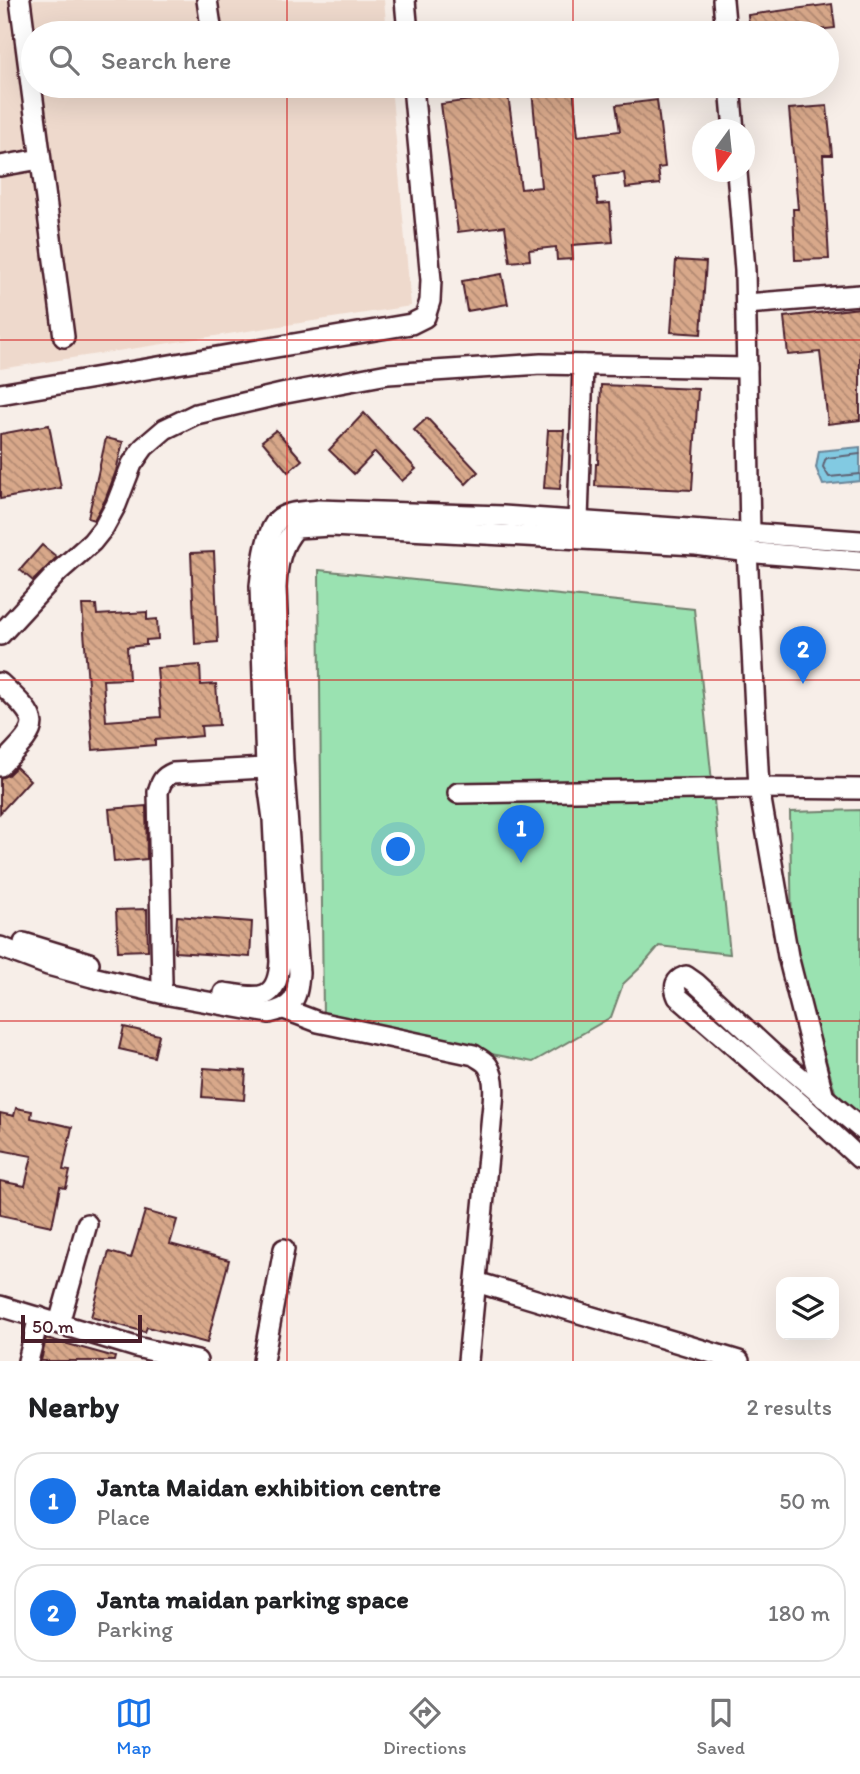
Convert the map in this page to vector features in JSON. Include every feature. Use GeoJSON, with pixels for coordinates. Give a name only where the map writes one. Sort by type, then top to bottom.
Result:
{"type":"FeatureCollection","features":[{"type":"Feature","properties":{"kind":"street"},"geometry":{"type":"LineString","coordinates":[[20,0],[23,21]]}},
{"type":"Feature","properties":{"kind":"street"},"geometry":{"type":"LineString","coordinates":[[208,0],[211,21]]}},
{"type":"Feature","properties":{"kind":"street"},"geometry":{"type":"LineString","coordinates":[[405,0],[407,21]]}},
{"type":"Feature","properties":{"kind":"street"},"geometry":{"type":"LineString","coordinates":[[723,0],[725,21]]}},
{"type":"Feature","properties":{"kind":"street"},"geometry":{"type":"LineString","coordinates":[[32,98],[64,337]]}},
{"type":"Feature","properties":{"kind":"street"},"geometry":{"type":"LineString","coordinates":[[0,394],[411,324],[425,317],[430,302],[430,280],[414,98]]}},
{"type":"Feature","properties":{"kind":"street"},"geometry":{"type":"LineString","coordinates":[[731,98],[733,119]]}},
{"type":"Feature","properties":{"kind":"street"},"geometry":{"type":"LineString","coordinates":[[0,166],[40,159]]}},
{"type":"Feature","properties":{"kind":"street"},"geometry":{"type":"LineString","coordinates":[[738,182],[746,270],[748,542],[759,788],[788,956],[824,1098]]}},
{"type":"Feature","properties":{"kind":"street"},"geometry":{"type":"LineString","coordinates":[[746,304],[860,295]]}},
{"type":"Feature","properties":{"kind":"street"},"geometry":{"type":"LineString","coordinates":[[0,635],[104,527],[132,464],[144,447],[165,429],[196,414],[286,393],[388,374],[541,363],[747,368]]}},
{"type":"Feature","properties":{"kind":"street"},"geometry":{"type":"LineString","coordinates":[[578,521],[583,365]]}},
{"type":"Feature","properties":{"kind":"street"},"geometry":{"type":"LineString","coordinates":[[0,934],[162,983],[246,996],[263,996],[272,990],[279,978],[281,962],[273,819],[265,768],[260,586],[262,557],[271,531],[279,518],[318,510],[578,521],[748,542],[860,561]]}},
{"type":"Feature","properties":{"kind":"street"},"geometry":{"type":"LineString","coordinates":[[0,947],[48,965],[169,995],[269,1013],[284,1009],[293,1002],[298,989],[299,973],[282,760],[276,573],[280,556],[289,536],[296,528],[331,526],[696,545],[860,541]]}},
{"type":"Feature","properties":{"kind":"street"},"geometry":{"type":"LineString","coordinates":[[0,683],[27,708],[33,725],[24,741],[0,766]]}},
{"type":"Feature","properties":{"kind":"street"},"geometry":{"type":"LineString","coordinates":[[162,983],[158,792],[161,782],[165,776],[173,773],[265,768]]}},
{"type":"Feature","properties":{"kind":"street"},"geometry":{"type":"LineString","coordinates":[[458,793],[860,789]]}},
{"type":"Feature","properties":{"kind":"street"},"geometry":{"type":"LineString","coordinates":[[860,1128],[774,1055],[696,983],[686,976],[676,982],[678,997],[860,1158]]}},
{"type":"Feature","properties":{"kind":"street"},"geometry":{"type":"LineString","coordinates":[[284,1009],[318,1022],[474,1055],[487,1064],[494,1087],[468,1361]]}},
{"type":"Feature","properties":{"kind":"street"},"geometry":{"type":"LineString","coordinates":[[60,1323],[86,1224]]}},
{"type":"Feature","properties":{"kind":"street"},"geometry":{"type":"LineString","coordinates":[[263,1361],[284,1249]]}},
{"type":"Feature","properties":{"kind":"street"},"geometry":{"type":"LineString","coordinates":[[476,1282],[739,1361]]}},
{"type":"Feature","properties":{"kind":"street"},"geometry":{"type":"LineString","coordinates":[[0,1306],[60,1323],[135,1354],[197,1361]]}},
{"type":"Feature","properties":{"kind":"street"},"geometry":{"type":"LineString","coordinates":[[28,1361],[39,1317]]}},
{"type":"Feature","properties":{"kind":"shaded area"},"geometry":{"type":"Polygon","coordinates":[[[0,0],[384,0],[386,21],[21,21],[21,98],[392,98],[411,306],[0,369],[0,0]]]}},
{"type":"Feature","properties":{"kind":"green space"},"geometry":{"type":"Polygon","coordinates":[[[319,570],[694,609],[730,954],[659,946],[623,984],[611,1017],[533,1062],[323,1022],[319,570]]]}},
{"type":"Feature","properties":{"kind":"green space"},"geometry":{"type":"Polygon","coordinates":[[[860,810],[860,1115],[836,1095],[792,941],[790,812],[860,810]]]}},
{"type":"Feature","properties":{"kind":"water"},"geometry":{"type":"Polygon","coordinates":[[[860,447],[860,481],[823,485],[816,468],[819,451],[860,447]]]}},
{"type":"Feature","properties":{"kind":"building"},"geometry":{"type":"Polygon","coordinates":[[[832,4],[834,21],[749,21],[748,15],[832,4]]]}},
{"type":"Feature","properties":{"kind":"building"},"geometry":{"type":"Polygon","coordinates":[[[508,98],[521,189],[541,187],[533,98],[574,98],[578,136],[620,131],[616,105],[657,100],[665,167],[658,168],[660,184],[626,188],[624,173],[595,176],[598,204],[610,203],[613,242],[572,245],[573,259],[557,260],[556,247],[529,250],[530,260],[510,262],[505,226],[458,232],[441,104],[508,98]]]}},
{"type":"Feature","properties":{"kind":"building"},"geometry":{"type":"Polygon","coordinates":[[[827,106],[832,155],[823,155],[829,259],[795,260],[793,209],[798,209],[789,109],[827,106]]]}},
{"type":"Feature","properties":{"kind":"building"},"geometry":{"type":"Polygon","coordinates":[[[676,260],[706,262],[701,334],[671,332],[676,260]]]}},
{"type":"Feature","properties":{"kind":"building"},"geometry":{"type":"Polygon","coordinates":[[[502,274],[508,304],[467,311],[462,281],[502,274]]]}},
{"type":"Feature","properties":{"kind":"building"},"geometry":{"type":"Polygon","coordinates":[[[860,308],[860,420],[828,424],[820,352],[788,355],[784,317],[860,308]]]}},
{"type":"Feature","properties":{"kind":"building"},"geometry":{"type":"Polygon","coordinates":[[[601,385],[698,389],[692,490],[595,486],[601,385]]]}},
{"type":"Feature","properties":{"kind":"building"},"geometry":{"type":"Polygon","coordinates":[[[364,413],[416,469],[402,481],[375,452],[354,474],[329,450],[364,413]]]}},
{"type":"Feature","properties":{"kind":"building"},"geometry":{"type":"Polygon","coordinates":[[[427,418],[478,472],[466,484],[414,430],[427,418]]]}},
{"type":"Feature","properties":{"kind":"building"},"geometry":{"type":"Polygon","coordinates":[[[49,425],[61,488],[0,499],[0,434],[49,425]]]}},
{"type":"Feature","properties":{"kind":"building"},"geometry":{"type":"Polygon","coordinates":[[[276,430],[302,460],[288,472],[262,441],[276,430]]]}},
{"type":"Feature","properties":{"kind":"building"},"geometry":{"type":"Polygon","coordinates":[[[548,430],[564,430],[560,489],[544,488],[548,430]]]}},
{"type":"Feature","properties":{"kind":"building"},"geometry":{"type":"Polygon","coordinates":[[[106,438],[123,442],[116,471],[94,520],[88,518],[106,438]]]}},
{"type":"Feature","properties":{"kind":"building"},"geometry":{"type":"Polygon","coordinates":[[[42,545],[57,557],[33,581],[20,570],[42,545]]]}},
{"type":"Feature","properties":{"kind":"building"},"geometry":{"type":"Polygon","coordinates":[[[214,552],[218,642],[195,644],[191,553],[214,552]]]}},
{"type":"Feature","properties":{"kind":"building"},"geometry":{"type":"Polygon","coordinates":[[[82,605],[96,605],[97,615],[147,612],[147,620],[157,619],[158,639],[146,640],[146,645],[127,647],[129,679],[103,680],[106,721],[161,717],[157,668],[200,665],[201,685],[216,684],[219,725],[201,726],[202,736],[155,740],[155,745],[93,750],[82,605]]]}},
{"type":"Feature","properties":{"kind":"building"},"geometry":{"type":"Polygon","coordinates":[[[16,767],[30,780],[0,813],[0,778],[16,767]]]}},
{"type":"Feature","properties":{"kind":"building"},"geometry":{"type":"Polygon","coordinates":[[[146,806],[147,859],[114,862],[109,809],[146,806]]]}},
{"type":"Feature","properties":{"kind":"building"},"geometry":{"type":"Polygon","coordinates":[[[147,909],[148,950],[118,951],[116,910],[147,909]]]}},
{"type":"Feature","properties":{"kind":"building"},"geometry":{"type":"Polygon","coordinates":[[[177,916],[252,922],[250,957],[175,952],[177,916]]]}},
{"type":"Feature","properties":{"kind":"building"},"geometry":{"type":"Polygon","coordinates":[[[124,1027],[159,1035],[154,1057],[119,1049],[124,1027]]]}},
{"type":"Feature","properties":{"kind":"building"},"geometry":{"type":"Polygon","coordinates":[[[204,1068],[246,1071],[244,1100],[202,1097],[204,1068]]]}},
{"type":"Feature","properties":{"kind":"building"},"geometry":{"type":"Polygon","coordinates":[[[16,1108],[32,1111],[31,1118],[72,1127],[63,1170],[70,1171],[66,1188],[60,1187],[52,1226],[0,1215],[0,1181],[25,1186],[32,1156],[0,1150],[0,1113],[14,1116],[16,1108]]]}},
{"type":"Feature","properties":{"kind":"building"},"geometry":{"type":"Polygon","coordinates":[[[145,1211],[177,1220],[170,1244],[229,1260],[207,1343],[147,1327],[145,1332],[91,1317],[109,1252],[131,1258],[145,1211]]]}},
{"type":"Feature","properties":{"kind":"building"},"geometry":{"type":"Polygon","coordinates":[[[46,1338],[115,1357],[114,1361],[41,1361],[46,1338]]]}},
{"type":"Feature","properties":{"kind":"place","name":"Janta maidan parking space"},"geometry":{"type":"Point","coordinates":[803,684]}},
{"type":"Feature","properties":{"kind":"place","name":"Janta Maidan exhibition centre"},"geometry":{"type":"Point","coordinates":[521,863]}}]}
